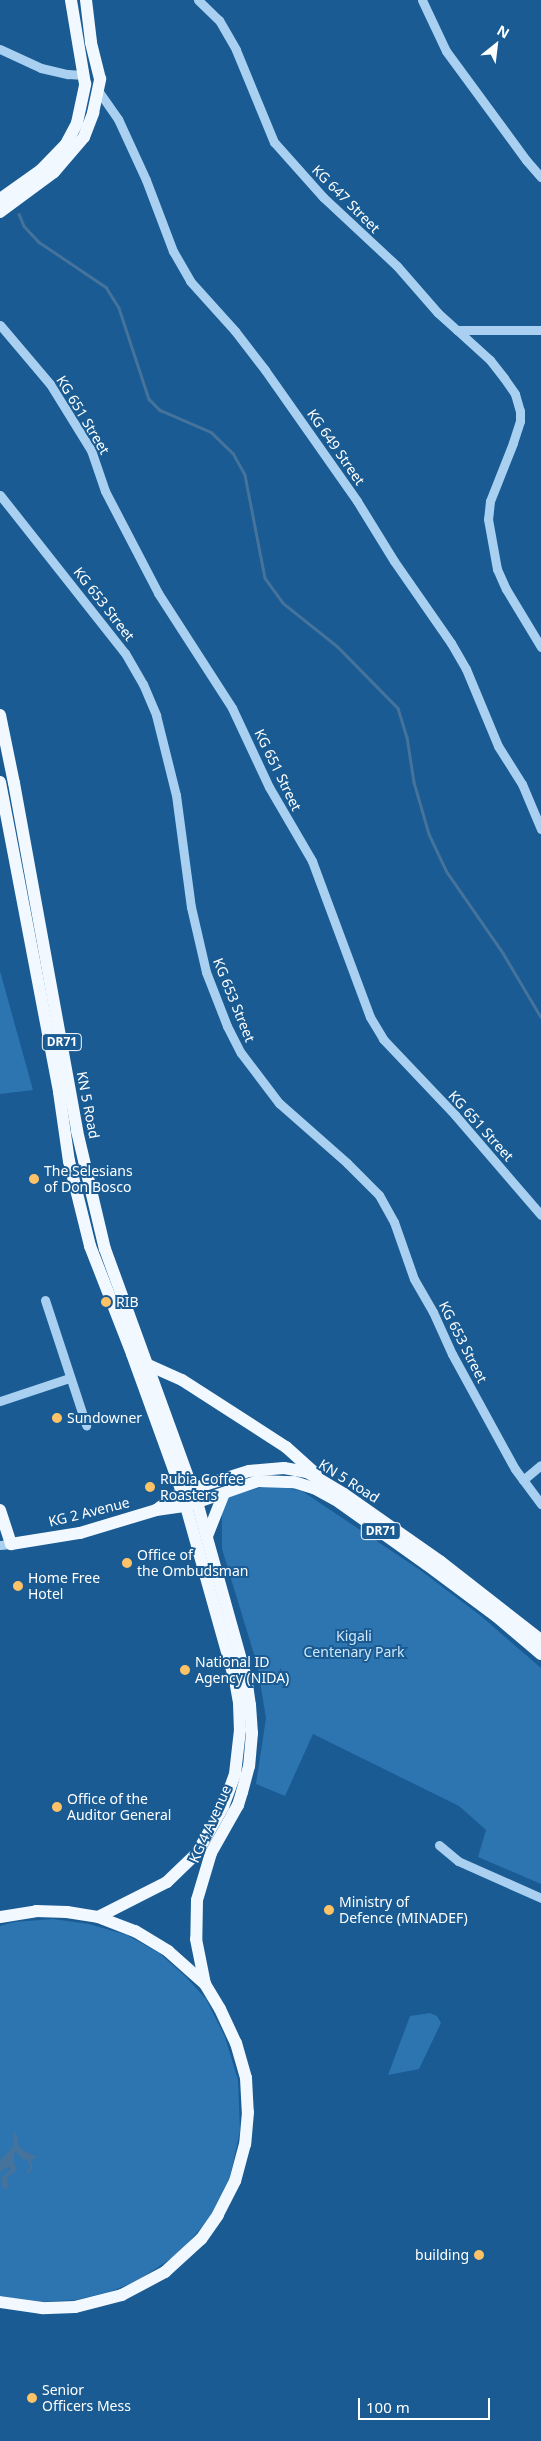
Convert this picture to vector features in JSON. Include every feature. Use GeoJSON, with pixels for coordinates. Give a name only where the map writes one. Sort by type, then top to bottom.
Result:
{"type":"FeatureCollection","features":[{"type":"Feature","properties":{"kind":"main road"},"geometry":{"type":"LineString","coordinates":[[0,200],[41,170],[66,144],[77,123],[82,103],[84,75],[71,0]]}},
{"type":"Feature","properties":{"kind":"main road"},"geometry":{"type":"LineString","coordinates":[[0,212],[54,172],[84,138],[93,113],[100,79],[91,42],[86,0]]}},
{"type":"Feature","properties":{"kind":"main road","name":"KN 5 Road"},"geometry":{"type":"LineString","coordinates":[[0,715],[77,1130],[105,1249],[146,1364],[191,1504],[258,1481],[273,1480],[314,1488],[339,1502],[426,1564],[496,1616],[541,1654]]}},
{"type":"Feature","properties":{"kind":"main road","name":"KN 5 Road"},"geometry":{"type":"LineString","coordinates":[[0,782],[59,1092],[70,1162],[90,1246],[187,1491]]}},
{"type":"Feature","properties":{"kind":"main road"},"geometry":{"type":"LineString","coordinates":[[146,1364],[182,1380],[286,1447],[324,1481]]}},
{"type":"Feature","properties":{"kind":"main road","name":"KN 5 Road"},"geometry":{"type":"LineString","coordinates":[[156,1510],[187,1491],[249,1471],[296,1469],[324,1481],[441,1562],[541,1640]]}},
{"type":"Feature","properties":{"kind":"main road"},"geometry":{"type":"LineString","coordinates":[[207,1536],[224,1493]]}},
{"type":"Feature","properties":{"kind":"main road","name":"KG 2 Avenue"},"geometry":{"type":"LineString","coordinates":[[5,1544],[80,1533],[156,1510],[191,1504]]}},
{"type":"Feature","properties":{"kind":"main road","name":"KG 4 Avenue"},"geometry":{"type":"LineString","coordinates":[[98,1917],[167,1882],[185,1868],[211,1830],[233,1781],[240,1730],[239,1703],[207,1536],[191,1504]]}},
{"type":"Feature","properties":{"kind":"main road","name":"KG 4 Avenue"},"geometry":{"type":"LineString","coordinates":[[191,1504],[221,1613],[246,1677],[252,1733],[249,1766],[238,1805],[211,1853],[197,1900],[196,1939],[204,1984]]}},
{"type":"Feature","properties":{"kind":"main road"},"geometry":{"type":"LineString","coordinates":[[0,1510],[5,1544]]}},
{"type":"Feature","properties":{"kind":"main road"},"geometry":{"type":"LineString","coordinates":[[0,1918],[36,1911],[68,1912],[98,1917],[135,1931],[168,1951],[204,1984],[220,2008],[236,2043],[246,2078],[248,2104],[245,2144],[235,2181],[218,2215],[201,2239],[165,2272],[122,2295],[76,2307],[42,2308],[0,2302]]}},
{"type":"Feature","properties":{"kind":"street","name":"KG 647 Street"},"geometry":{"type":"LineString","coordinates":[[198,0],[219,20],[236,50],[274,142],[323,197],[397,266],[438,313],[490,360],[515,394],[520,411],[520,421],[490,500],[488,519],[497,569],[506,589],[541,647]]}},
{"type":"Feature","properties":{"kind":"street"},"geometry":{"type":"LineString","coordinates":[[422,0],[446,50],[541,178]]}},
{"type":"Feature","properties":{"kind":"street"},"geometry":{"type":"LineString","coordinates":[[0,49],[42,68],[68,74],[84,75]]}},
{"type":"Feature","properties":{"kind":"street","name":"KG 649 Street"},"geometry":{"type":"LineString","coordinates":[[97,89],[118,119],[146,180],[173,251],[190,281],[235,331],[264,370],[357,501],[394,561],[451,643],[466,669],[498,746],[522,784],[541,829]]}},
{"type":"Feature","properties":{"kind":"street","name":"KG 651 Street"},"geometry":{"type":"LineString","coordinates":[[0,325],[50,384],[91,450],[105,491],[158,593],[232,708],[269,787],[312,860],[370,1017],[383,1039],[454,1115],[541,1214]]}},
{"type":"Feature","properties":{"kind":"street"},"geometry":{"type":"LineString","coordinates":[[457,330],[541,330]]}},
{"type":"Feature","properties":{"kind":"street","name":"KG 653 Street"},"geometry":{"type":"LineString","coordinates":[[0,495],[125,653],[143,684],[156,715],[176,795],[191,907],[206,972],[227,1026],[241,1053],[279,1103],[347,1163],[379,1195],[387,1207],[414,1279],[514,1469],[541,1504]]}},
{"type":"Feature","properties":{"kind":"street"},"geometry":{"type":"LineString","coordinates":[[45,1300],[69,1378],[86,1425]]}},
{"type":"Feature","properties":{"kind":"street"},"geometry":{"type":"LineString","coordinates":[[0,1401],[69,1378]]}},
{"type":"Feature","properties":{"kind":"street"},"geometry":{"type":"LineString","coordinates":[[523,1480],[541,1465]]}},
{"type":"Feature","properties":{"kind":"street"},"geometry":{"type":"LineString","coordinates":[[439,1845],[458,1861],[541,1898]]}},
{"type":"Feature","properties":{"kind":"green space"},"geometry":{"type":"Polygon","coordinates":[[[0,971],[33,1090],[0,1094],[0,971]]]}},
{"type":"Feature","properties":{"kind":"green space","name":"Kigali Centenary Park"},"geometry":{"type":"Polygon","coordinates":[[[270,1485],[302,1491],[420,1570],[481,1616],[541,1668],[541,1884],[478,1857],[486,1830],[459,1806],[313,1734],[285,1796],[256,1784],[266,1718],[257,1664],[222,1549],[222,1515],[228,1496],[270,1485]]]}},
{"type":"Feature","properties":{"kind":"green space"},"geometry":{"type":"Polygon","coordinates":[[[53,1919],[89,1924],[127,1935],[159,1953],[185,1976],[206,1999],[225,2037],[238,2080],[240,2131],[230,2177],[209,2219],[178,2254],[137,2281],[109,2292],[75,2300],[24,2303],[0,2296],[0,1926],[14,1922],[53,1919]]]}},
{"type":"Feature","properties":{"kind":"green space"},"geometry":{"type":"Polygon","coordinates":[[[430,2013],[437,2016],[441,2023],[419,2069],[388,2075],[410,2016],[430,2013]]]}},
{"type":"Feature","properties":{"kind":"shaded area"},"geometry":{"type":"Polygon","coordinates":[[[14,2132],[18,2137],[18,2145],[21,2149],[37,2157],[31,2160],[33,2169],[27,2174],[26,2172],[30,2168],[28,2160],[22,2159],[16,2152],[14,2154],[14,2163],[17,2170],[8,2177],[7,2184],[10,2187],[6,2189],[2,2186],[1,2178],[11,2169],[9,2167],[0,2172],[0,2160],[13,2147],[14,2132]]]}},
{"type":"Feature","properties":{"kind":"waterway"},"geometry":{"type":"LineString","coordinates":[[19,214],[24,226],[39,242],[106,287],[119,308],[149,399],[160,410],[211,432],[233,453],[245,475],[265,578],[283,603],[337,646],[398,708],[407,737],[414,782],[429,834],[447,872],[503,953],[541,1017]]}},
{"type":"Feature","properties":{"kind":"place","name":"The Selesians of Don Bosco"},"geometry":{"type":"Point","coordinates":[34,1179]}},
{"type":"Feature","properties":{"kind":"place","name":"RIB"},"geometry":{"type":"Point","coordinates":[106,1302]}},
{"type":"Feature","properties":{"kind":"place","name":"Sundowner"},"geometry":{"type":"Point","coordinates":[57,1418]}},
{"type":"Feature","properties":{"kind":"place","name":"Rubia Coffee Roasters"},"geometry":{"type":"Point","coordinates":[150,1487]}},
{"type":"Feature","properties":{"kind":"place","name":"Office of the Ombudsman"},"geometry":{"type":"Point","coordinates":[127,1563]}},
{"type":"Feature","properties":{"kind":"place","name":"Home Free Hotel"},"geometry":{"type":"Point","coordinates":[18,1586]}},
{"type":"Feature","properties":{"kind":"place","name":"National ID Agency (NIDA)"},"geometry":{"type":"Point","coordinates":[185,1670]}},
{"type":"Feature","properties":{"kind":"place","name":"Office of the Auditor General"},"geometry":{"type":"Point","coordinates":[57,1807]}},
{"type":"Feature","properties":{"kind":"place","name":"Ministry of Defence (MINADEF)"},"geometry":{"type":"Point","coordinates":[329,1910]}},
{"type":"Feature","properties":{"kind":"place","name":"building"},"geometry":{"type":"Point","coordinates":[479,2255]}},
{"type":"Feature","properties":{"kind":"place","name":"Senior Officers Mess"},"geometry":{"type":"Point","coordinates":[32,2398]}}]}
